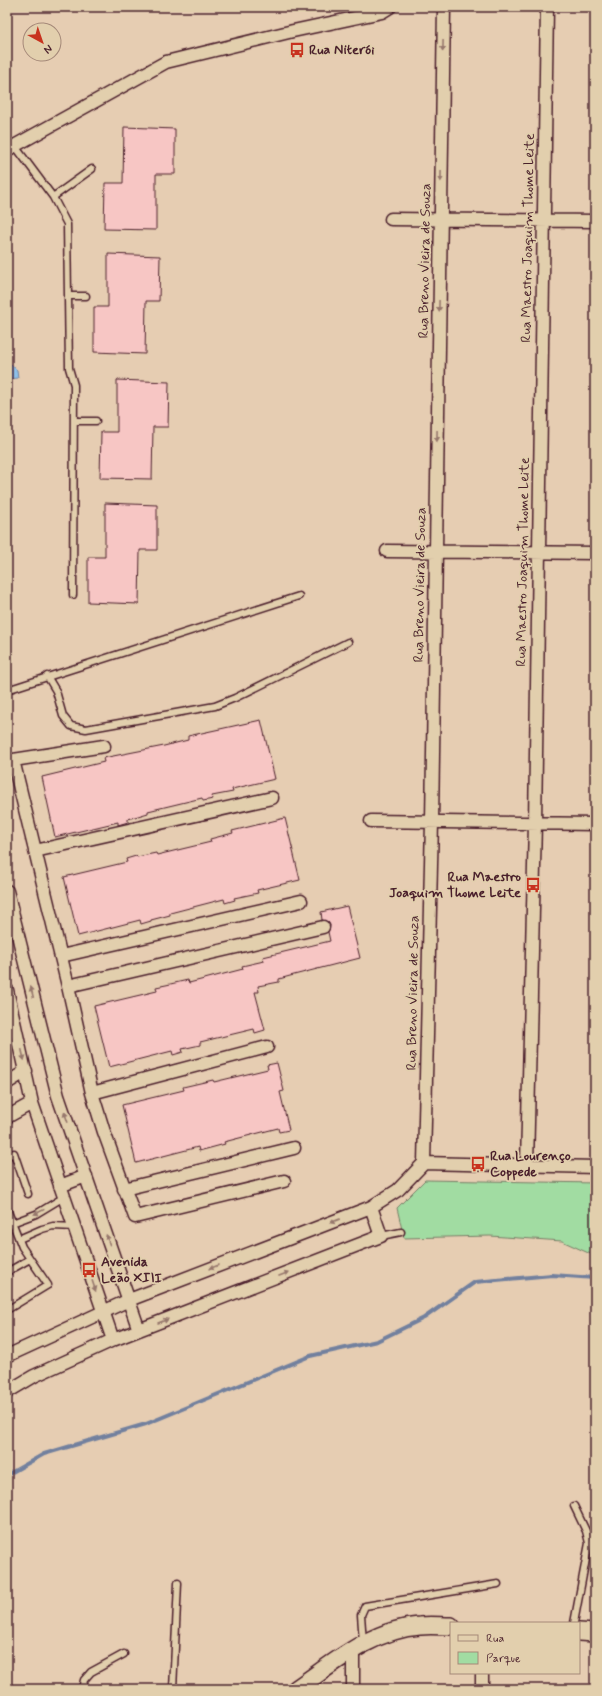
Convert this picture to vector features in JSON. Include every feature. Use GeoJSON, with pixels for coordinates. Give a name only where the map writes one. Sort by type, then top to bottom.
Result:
{"type":"FeatureCollection","features":[{"type":"Feature","properties":{"kind":"main road"},"geometry":{"type":"LineString","coordinates":[[296,1689],[358,1646],[385,1634],[419,1626],[450,1626]]}},
{"type":"Feature","properties":{"kind":"main road"},"geometry":{"type":"LineString","coordinates":[[580,1632],[595,1633]]}},
{"type":"Feature","properties":{"kind":"street","name":"Rua Breno Vieira de Souza"},"geometry":{"type":"LineString","coordinates":[[424,1164],[432,822],[444,7]]}},
{"type":"Feature","properties":{"kind":"street","name":"Rua Maestro Joaquim Thome Leite"},"geometry":{"type":"LineString","coordinates":[[527,1165],[535,823],[547,7]]}},
{"type":"Feature","properties":{"kind":"street"},"geometry":{"type":"LineString","coordinates":[[11,148],[166,62],[385,9]]}},
{"type":"Feature","properties":{"kind":"street"},"geometry":{"type":"LineString","coordinates":[[391,219],[595,221]]}},
{"type":"Feature","properties":{"kind":"street"},"geometry":{"type":"LineString","coordinates":[[387,551],[595,553]]}},
{"type":"Feature","properties":{"kind":"street"},"geometry":{"type":"LineString","coordinates":[[104,746],[10,761],[35,852],[68,986],[92,1093],[104,1132],[135,1217],[284,1181]]}},
{"type":"Feature","properties":{"kind":"street"},"geometry":{"type":"LineString","coordinates":[[35,852],[272,798]]}},
{"type":"Feature","properties":{"kind":"street"},"geometry":{"type":"LineString","coordinates":[[370,821],[595,824]]}},
{"type":"Feature","properties":{"kind":"street"},"geometry":{"type":"LineString","coordinates":[[7,891],[58,1096],[139,1330]]}},
{"type":"Feature","properties":{"kind":"street"},"geometry":{"type":"LineString","coordinates":[[60,956],[301,900]]}},
{"type":"Feature","properties":{"kind":"street"},"geometry":{"type":"LineString","coordinates":[[68,986],[322,927]]}},
{"type":"Feature","properties":{"kind":"street"},"geometry":{"type":"LineString","coordinates":[[7,990],[32,1102],[113,1340]]}},
{"type":"Feature","properties":{"kind":"street"},"geometry":{"type":"LineString","coordinates":[[92,1093],[267,1047]]}},
{"type":"Feature","properties":{"kind":"street"},"geometry":{"type":"LineString","coordinates":[[7,1083],[26,1071]]}},
{"type":"Feature","properties":{"kind":"street"},"geometry":{"type":"LineString","coordinates":[[7,1117],[32,1102]]}},
{"type":"Feature","properties":{"kind":"street"},"geometry":{"type":"LineString","coordinates":[[124,1189],[294,1148]]}},
{"type":"Feature","properties":{"kind":"street"},"geometry":{"type":"LineString","coordinates":[[7,1356],[103,1310],[371,1207],[398,1190],[424,1164],[595,1167]]}},
{"type":"Feature","properties":{"kind":"street"},"geometry":{"type":"LineString","coordinates":[[62,1191],[86,1176]]}},
{"type":"Feature","properties":{"kind":"street"},"geometry":{"type":"LineString","coordinates":[[7,1392],[34,1376],[113,1340],[381,1236],[371,1207]]}},
{"type":"Feature","properties":{"kind":"street"},"geometry":{"type":"LineString","coordinates":[[353,1689],[358,1646]]}},
{"type":"Feature","properties":{"kind":"street"},"geometry":{"type":"LineString","coordinates":[[482,1674],[482,1689]]}},
{"type":"Feature","properties":{"kind":"lane"},"geometry":{"type":"LineString","coordinates":[[11,148],[53,198],[67,224],[69,368],[74,385],[73,595]]}},
{"type":"Feature","properties":{"kind":"lane"},"geometry":{"type":"LineString","coordinates":[[53,198],[92,168]]}},
{"type":"Feature","properties":{"kind":"lane"},"geometry":{"type":"LineString","coordinates":[[68,296],[86,296]]}},
{"type":"Feature","properties":{"kind":"lane"},"geometry":{"type":"LineString","coordinates":[[74,421],[96,421]]}},
{"type":"Feature","properties":{"kind":"lane"},"geometry":{"type":"LineString","coordinates":[[7,690],[300,596]]}},
{"type":"Feature","properties":{"kind":"lane"},"geometry":{"type":"LineString","coordinates":[[47,676],[56,691],[63,716],[71,726],[86,729],[215,706],[235,698],[348,642]]}},
{"type":"Feature","properties":{"kind":"lane"},"geometry":{"type":"LineString","coordinates":[[7,1156],[14,1153],[28,1194]]}},
{"type":"Feature","properties":{"kind":"lane"},"geometry":{"type":"LineString","coordinates":[[12,1223],[41,1212],[62,1191]]}},
{"type":"Feature","properties":{"kind":"lane"},"geometry":{"type":"LineString","coordinates":[[7,1208],[22,1247],[48,1286],[7,1310]]}},
{"type":"Feature","properties":{"kind":"lane"},"geometry":{"type":"LineString","coordinates":[[19,1239],[53,1226],[75,1227]]}},
{"type":"Feature","properties":{"kind":"lane"},"geometry":{"type":"LineString","coordinates":[[381,1236],[401,1232]]}},
{"type":"Feature","properties":{"kind":"lane"},"geometry":{"type":"LineString","coordinates":[[7,1272],[30,1259]]}},
{"type":"Feature","properties":{"kind":"lane"},"geometry":{"type":"LineString","coordinates":[[574,1506],[586,1531],[589,1543],[574,1622]]}},
{"type":"Feature","properties":{"kind":"lane"},"geometry":{"type":"LineString","coordinates":[[173,1689],[178,1583]]}},
{"type":"Feature","properties":{"kind":"lane"},"geometry":{"type":"LineString","coordinates":[[358,1646],[361,1615],[365,1606],[498,1584]]}},
{"type":"Feature","properties":{"kind":"lane"},"geometry":{"type":"LineString","coordinates":[[82,1689],[84,1680],[91,1672],[124,1654]]}},
{"type":"Feature","properties":{"kind":"green space"},"geometry":{"type":"Polygon","coordinates":[[[425,1180],[595,1183],[595,1256],[562,1241],[490,1236],[404,1238],[397,1208],[425,1180]]]}},
{"type":"Feature","properties":{"kind":"water"},"geometry":{"type":"Polygon","coordinates":[[[7,361],[17,370],[18,378],[7,379],[7,361]]]}},
{"type":"Feature","properties":{"kind":"building"},"geometry":{"type":"Polygon","coordinates":[[[124,127],[175,129],[175,174],[156,174],[156,230],[104,229],[105,183],[123,183],[124,127]]]}},
{"type":"Feature","properties":{"kind":"building"},"geometry":{"type":"Polygon","coordinates":[[[108,254],[160,256],[159,301],[146,301],[145,354],[94,352],[94,307],[108,307],[108,254]]]}},
{"type":"Feature","properties":{"kind":"building"},"geometry":{"type":"Polygon","coordinates":[[[117,380],[169,382],[168,427],[153,427],[152,479],[100,478],[101,432],[117,432],[117,380]]]}},
{"type":"Feature","properties":{"kind":"building"},"geometry":{"type":"Polygon","coordinates":[[[105,503],[157,505],[157,550],[140,550],[139,604],[88,602],[88,557],[105,557],[105,503]]]}},
{"type":"Feature","properties":{"kind":"building"},"geometry":{"type":"Polygon","coordinates":[[[261,720],[275,779],[232,789],[233,792],[212,796],[213,799],[203,801],[202,798],[148,811],[148,813],[128,819],[128,822],[118,825],[118,822],[55,837],[42,777],[104,762],[103,758],[164,746],[188,740],[188,736],[261,720]]]}},
{"type":"Feature","properties":{"kind":"building"},"geometry":{"type":"Polygon","coordinates":[[[285,818],[300,880],[257,890],[258,893],[234,898],[235,900],[225,903],[224,899],[170,913],[170,915],[141,924],[140,920],[78,936],[64,877],[127,862],[126,859],[136,856],[156,853],[157,855],[211,842],[210,839],[233,833],[232,831],[285,818]]]}},
{"type":"Feature","properties":{"kind":"building"},"geometry":{"type":"Polygon","coordinates":[[[347,906],[360,958],[279,979],[279,982],[258,986],[259,992],[255,992],[265,1030],[255,1033],[254,1029],[200,1042],[200,1045],[182,1049],[183,1052],[173,1055],[172,1051],[109,1067],[94,1006],[157,991],[156,987],[188,980],[189,983],[243,969],[242,966],[264,961],[263,957],[330,941],[328,932],[330,925],[328,922],[322,920],[321,912],[347,906]]]}},
{"type":"Feature","properties":{"kind":"building"},"geometry":{"type":"Polygon","coordinates":[[[277,1063],[284,1091],[280,1092],[289,1130],[279,1132],[278,1128],[224,1142],[225,1144],[199,1151],[198,1147],[136,1163],[122,1105],[184,1090],[183,1087],[213,1080],[214,1082],[268,1069],[267,1065],[277,1063]]]}},
{"type":"Feature","properties":{"kind":"waterway"},"geometry":{"type":"LineString","coordinates":[[7,1475],[44,1454],[146,1424],[310,1356],[377,1341],[424,1318],[475,1282],[552,1275],[595,1278]]}},
{"type":"Feature","properties":{"kind":"place","name":"Rua Niterói"},"geometry":{"type":"Point","coordinates":[297,50]}},
{"type":"Feature","properties":{"kind":"place","name":"Rua Maestro Joaquim Thome Leite"},"geometry":{"type":"Point","coordinates":[533,885]}},
{"type":"Feature","properties":{"kind":"place","name":"Rua Lourenço Coppede"},"geometry":{"type":"Point","coordinates":[478,1164]}},
{"type":"Feature","properties":{"kind":"place","name":"Avenida Leão XIII"},"geometry":{"type":"Point","coordinates":[89,1270]}}]}
